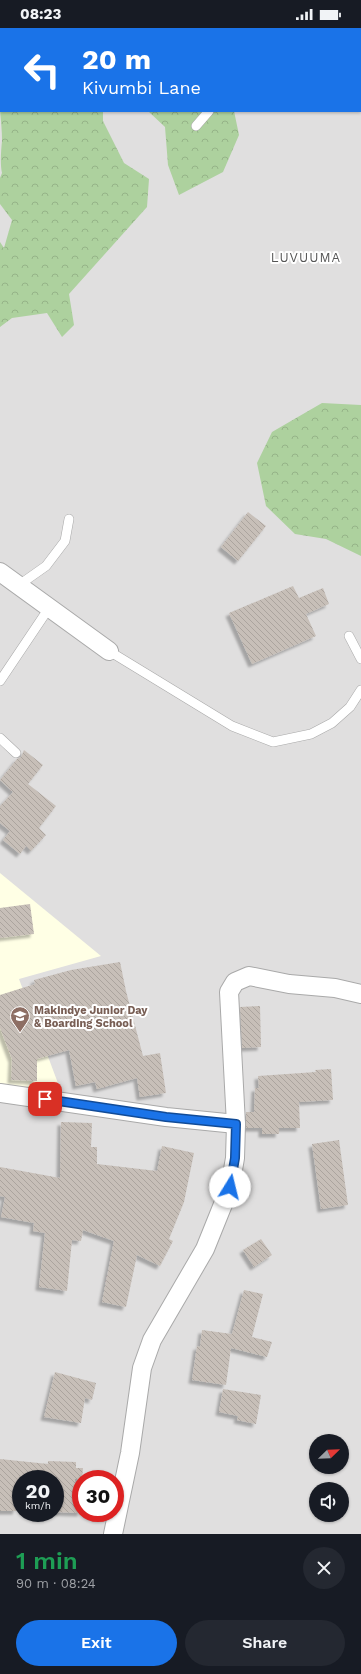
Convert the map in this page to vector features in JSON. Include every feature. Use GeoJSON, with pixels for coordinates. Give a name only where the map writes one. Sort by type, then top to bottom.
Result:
{"type":"FeatureCollection","features":[{"type":"Feature","properties":{"kind":"street"},"geometry":{"type":"LineString","coordinates":[[0,572],[109,652]]}},
{"type":"Feature","properties":{"kind":"street"},"geometry":{"type":"LineString","coordinates":[[114,1534],[130,1453],[142,1368],[152,1340],[205,1249],[230,1187],[235,1158],[236,1124],[229,992],[235,982],[249,976],[289,984],[335,988],[361,994]]}},
{"type":"Feature","properties":{"kind":"street"},"geometry":{"type":"LineString","coordinates":[[0,1093],[166,1117],[236,1124]]}},
{"type":"Feature","properties":{"kind":"lane"},"geometry":{"type":"LineString","coordinates":[[196,126],[208,112]]}},
{"type":"Feature","properties":{"kind":"lane"},"geometry":{"type":"LineString","coordinates":[[19,585],[46,566],[65,541],[69,519]]}},
{"type":"Feature","properties":{"kind":"lane"},"geometry":{"type":"LineString","coordinates":[[0,680],[49,608]]}},
{"type":"Feature","properties":{"kind":"lane"},"geometry":{"type":"LineString","coordinates":[[349,636],[361,659]]}},
{"type":"Feature","properties":{"kind":"lane"},"geometry":{"type":"LineString","coordinates":[[109,652],[232,726],[273,742],[311,734],[332,723],[350,707],[361,690]]}},
{"type":"Feature","properties":{"kind":"lane"},"geometry":{"type":"LineString","coordinates":[[0,738],[16,753]]}},
{"type":"Feature","properties":{"kind":"shaded area"},"geometry":{"type":"Polygon","coordinates":[[[0,112],[361,112],[361,1534],[0,1534],[0,112]]]}},
{"type":"Feature","properties":{"kind":"shaded area","name":"Makindye Junior Day & Boarding School"},"geometry":{"type":"Polygon","coordinates":[[[0,873],[101,956],[19,979],[65,1102],[0,1087],[0,873]]]}},
{"type":"Feature","properties":{"kind":"green space"},"geometry":{"type":"Polygon","coordinates":[[[0,112],[103,112],[103,121],[124,163],[149,179],[147,207],[69,294],[74,325],[62,337],[47,313],[12,318],[0,327],[0,242],[4,248],[12,220],[0,204],[2,137],[0,112]]]}},
{"type":"Feature","properties":{"kind":"green space"},"geometry":{"type":"Polygon","coordinates":[[[149,112],[234,112],[239,135],[223,172],[179,195],[168,165],[165,127],[149,112]]]}},
{"type":"Feature","properties":{"kind":"green space"},"geometry":{"type":"Polygon","coordinates":[[[322,403],[361,405],[361,556],[326,539],[295,534],[266,506],[257,463],[272,432],[322,403]]]}},
{"type":"Feature","properties":{"kind":"building"},"geometry":{"type":"Polygon","coordinates":[[[248,512],[266,526],[238,561],[221,547],[248,512]]]}},
{"type":"Feature","properties":{"kind":"building"},"geometry":{"type":"Polygon","coordinates":[[[293,586],[299,598],[323,588],[329,604],[306,614],[316,636],[252,664],[229,613],[293,586]]]}},
{"type":"Feature","properties":{"kind":"building"},"geometry":{"type":"Polygon","coordinates":[[[24,750],[43,765],[28,784],[56,806],[39,828],[46,835],[31,851],[26,846],[20,854],[3,840],[10,831],[0,823],[0,806],[13,792],[0,780],[17,759],[21,757],[24,750]]]}},
{"type":"Feature","properties":{"kind":"building"},"geometry":{"type":"Polygon","coordinates":[[[30,904],[34,934],[0,938],[0,908],[30,904]]]}},
{"type":"Feature","properties":{"kind":"building"},"geometry":{"type":"Polygon","coordinates":[[[120,962],[143,1056],[160,1053],[166,1093],[140,1097],[137,1078],[97,1089],[95,1082],[76,1086],[69,1050],[37,1059],[37,1081],[11,1080],[12,1059],[0,1028],[0,995],[35,984],[34,980],[71,970],[120,962]]]}},
{"type":"Feature","properties":{"kind":"building"},"geometry":{"type":"Polygon","coordinates":[[[260,1006],[261,1047],[242,1048],[240,1007],[260,1006]]]}},
{"type":"Feature","properties":{"kind":"building"},"geometry":{"type":"Polygon","coordinates":[[[331,1069],[333,1100],[299,1102],[300,1128],[279,1128],[279,1134],[262,1134],[262,1128],[246,1128],[246,1112],[254,1112],[255,1088],[259,1088],[258,1076],[316,1072],[315,1070],[331,1069]]]}},
{"type":"Feature","properties":{"kind":"building"},"geometry":{"type":"Polygon","coordinates":[[[61,1122],[92,1123],[91,1147],[97,1147],[97,1164],[157,1171],[162,1146],[194,1153],[184,1202],[169,1239],[173,1241],[160,1266],[137,1255],[126,1307],[102,1302],[114,1241],[83,1230],[81,1241],[72,1240],[67,1291],[39,1287],[45,1233],[33,1231],[34,1223],[1,1217],[5,1197],[0,1196],[0,1167],[60,1178],[61,1122]]]}},
{"type":"Feature","properties":{"kind":"building"},"geometry":{"type":"Polygon","coordinates":[[[339,1140],[348,1205],[321,1209],[312,1144],[339,1140]]]}},
{"type":"Feature","properties":{"kind":"building"},"geometry":{"type":"Polygon","coordinates":[[[261,1239],[272,1255],[254,1267],[243,1250],[261,1239]]]}},
{"type":"Feature","properties":{"kind":"building"},"geometry":{"type":"Polygon","coordinates":[[[244,1290],[263,1294],[252,1337],[272,1342],[267,1357],[231,1348],[226,1385],[192,1380],[197,1346],[200,1347],[202,1330],[232,1334],[244,1290]]]}},
{"type":"Feature","properties":{"kind":"building"},"geometry":{"type":"Polygon","coordinates":[[[55,1372],[96,1383],[92,1400],[85,1398],[81,1423],[44,1417],[55,1372]]]}},
{"type":"Feature","properties":{"kind":"building"},"geometry":{"type":"Polygon","coordinates":[[[223,1389],[261,1395],[256,1424],[237,1420],[238,1416],[219,1412],[223,1389]]]}},
{"type":"Feature","properties":{"kind":"building"},"geometry":{"type":"Polygon","coordinates":[[[0,1459],[48,1464],[48,1461],[76,1462],[76,1468],[83,1468],[83,1470],[72,1470],[72,1513],[64,1512],[64,1470],[12,1470],[12,1511],[0,1511],[0,1459]]]}},
{"type":"Feature","properties":{"kind":"place","name":"Makindye Junior Day & Boarding School"},"geometry":{"type":"Point","coordinates":[20,1033]}},
{"type":"Feature","properties":{"kind":"district","name":"LUVUUMA"},"geometry":{"type":"Point","coordinates":[306,257]}},
{"type":"Feature","properties":{"kind":"route"},"geometry":{"type":"LineString","coordinates":[[45,1099],[166,1117],[236,1124],[235,1158],[230,1187]]}}]}
